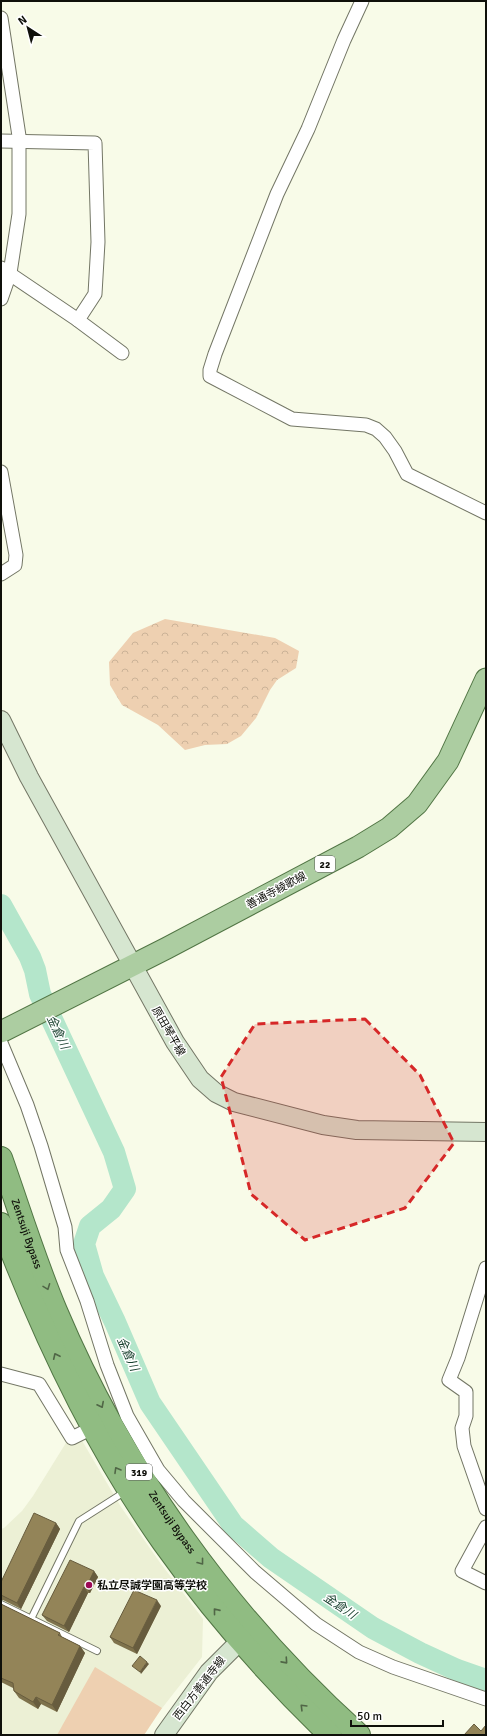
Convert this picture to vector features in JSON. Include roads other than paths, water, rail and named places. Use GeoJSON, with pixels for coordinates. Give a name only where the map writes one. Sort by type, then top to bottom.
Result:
{"type":"FeatureCollection","features":[{"type":"Feature","properties":{"kind":"highway","name":"Zentsuji Bypass"},"geometry":{"type":"LineString","coordinates":[[1,1158],[56,1310],[109,1420],[148,1486],[282,1687],[330,1735]]}},
{"type":"Feature","properties":{"kind":"highway","name":"Zentsuji Bypass"},"geometry":{"type":"LineString","coordinates":[[1,1224],[38,1317],[66,1377],[92,1428],[163,1542],[247,1633],[295,1673],[359,1735]]}},
{"type":"Feature","properties":{"kind":"main road","name":"善通寺綾歌線"},"geometry":{"type":"LineString","coordinates":[[3,1035],[99,981],[167,948],[351,850],[389,828],[417,804],[448,761],[486,679]]}},
{"type":"Feature","properties":{"kind":"main road","name":"原田琴平線"},"geometry":{"type":"LineString","coordinates":[[1,720],[29,777],[132,965],[175,1042],[190,1067],[200,1080],[216,1093],[234,1102],[322,1125],[357,1130],[486,1132]]}},
{"type":"Feature","properties":{"kind":"main road","name":"西白方善通寺線"},"geometry":{"type":"LineString","coordinates":[[164,1735],[209,1672],[247,1633]]}},
{"type":"Feature","properties":{"kind":"street"},"geometry":{"type":"LineString","coordinates":[[362,1],[344,40],[308,129],[277,194],[215,354],[210,370],[210,376],[292,419],[366,425],[376,429],[385,437],[395,450],[407,474],[486,513]]}},
{"type":"Feature","properties":{"kind":"street"},"geometry":{"type":"LineString","coordinates":[[1,18],[9,64],[19,143],[19,214],[1,299]]}},
{"type":"Feature","properties":{"kind":"street"},"geometry":{"type":"LineString","coordinates":[[1,142],[95,143],[98,242],[95,294],[78,320]]}},
{"type":"Feature","properties":{"kind":"street"},"geometry":{"type":"LineString","coordinates":[[6,271],[78,320],[122,354]]}},
{"type":"Feature","properties":{"kind":"street"},"geometry":{"type":"LineString","coordinates":[[1,472],[16,555],[15,565],[1,574]]}},
{"type":"Feature","properties":{"kind":"street"},"geometry":{"type":"LineString","coordinates":[[3,1035],[41,1146],[65,1226],[67,1250],[87,1301],[107,1365],[127,1416],[158,1470],[184,1500],[255,1572],[316,1624],[359,1652],[393,1666],[486,1699]]}},
{"type":"Feature","properties":{"kind":"street"},"geometry":{"type":"LineString","coordinates":[[486,1268],[480,1282],[458,1358],[448,1380],[466,1392],[466,1416],[462,1428],[464,1446],[486,1509]]}},
{"type":"Feature","properties":{"kind":"street"},"geometry":{"type":"LineString","coordinates":[[1,1374],[39,1384],[72,1438],[92,1428]]}},
{"type":"Feature","properties":{"kind":"street"},"geometry":{"type":"LineString","coordinates":[[486,1527],[462,1571],[486,1583]]}},
{"type":"Feature","properties":{"kind":"lane"},"geometry":{"type":"LineString","coordinates":[[31,1619],[79,1521],[129,1489]]}},
{"type":"Feature","properties":{"kind":"lane"},"geometry":{"type":"LineString","coordinates":[[1,1604],[97,1651]]}},
{"type":"Feature","properties":{"kind":"waterway","name":"金倉川"},"geometry":{"type":"LineString","coordinates":[[1,905],[30,957],[35,970],[40,994],[114,1152],[125,1189],[111,1209],[90,1226],[84,1244],[93,1276],[115,1322],[150,1403],[233,1525],[271,1558],[373,1628],[420,1653],[457,1670],[486,1680]]}},
{"type":"Feature","properties":{"kind":"place","name":"私立尽誠学園高等学校"},"geometry":{"type":"Point","coordinates":[89,1585]}}]}
